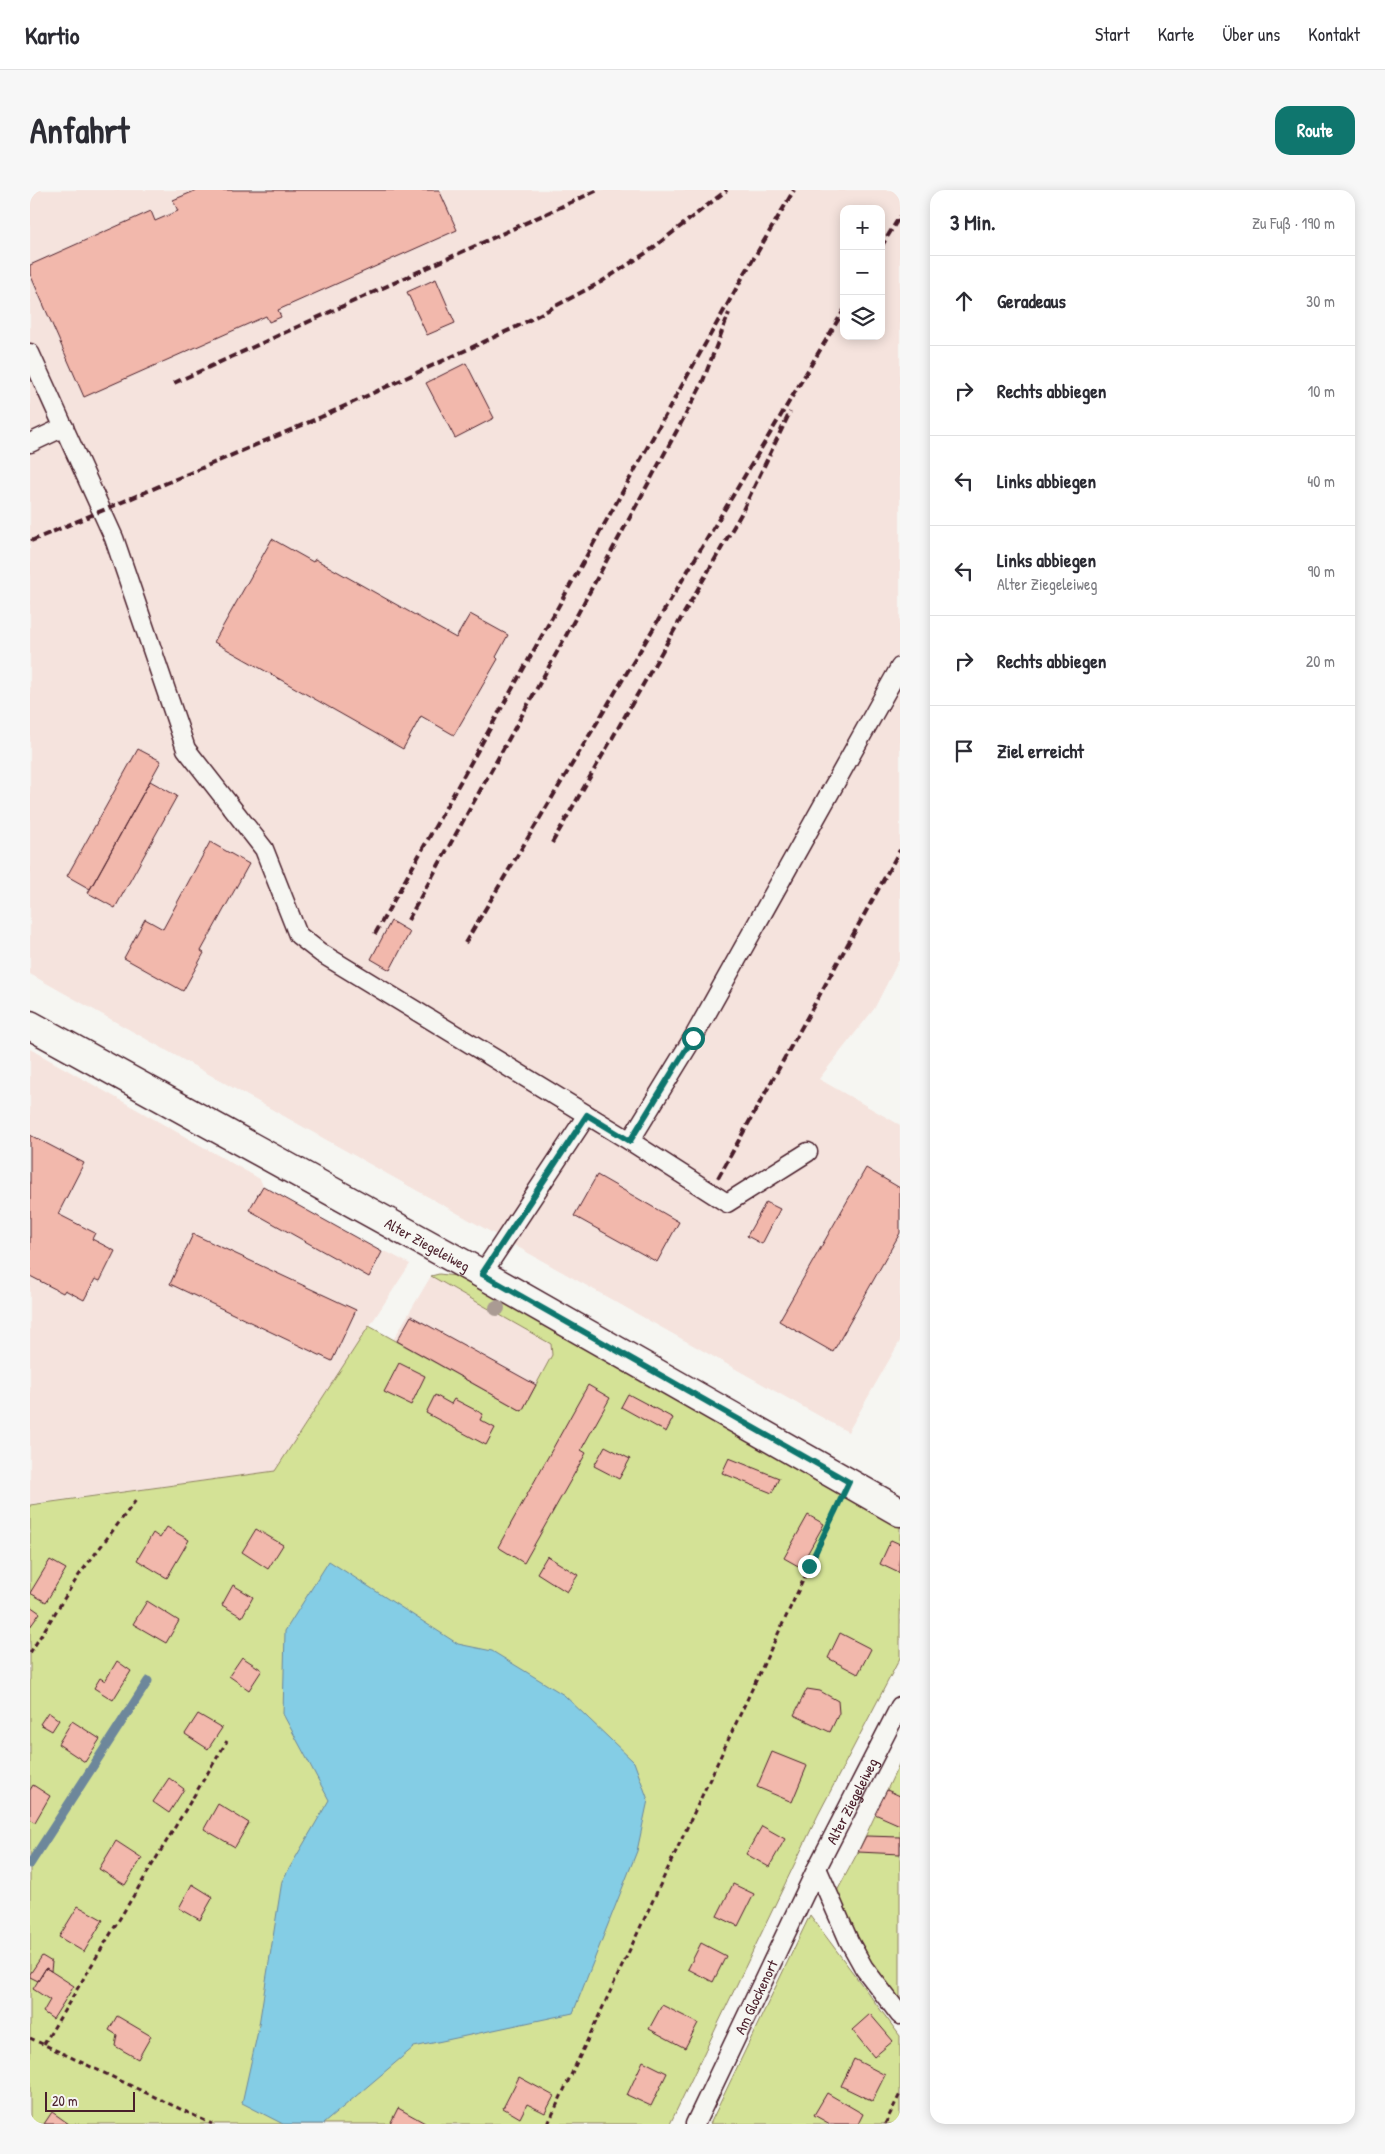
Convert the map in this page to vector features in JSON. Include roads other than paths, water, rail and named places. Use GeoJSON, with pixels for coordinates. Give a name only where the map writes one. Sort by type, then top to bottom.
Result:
{"type":"FeatureCollection","features":[{"type":"Feature","properties":{"kind":"street","name":"Alter Ziegeleiweg"},"geometry":{"type":"LineString","coordinates":[[30,1025],[482,1274],[900,1512]]}},
{"type":"Feature","properties":{"kind":"lane"},"geometry":{"type":"LineString","coordinates":[[30,353],[114,538],[186,749],[264,849],[298,935],[321,953],[630,1141],[727,1203],[808,1152]]}},
{"type":"Feature","properties":{"kind":"lane"},"geometry":{"type":"LineString","coordinates":[[30,443],[64,427]]}},
{"type":"Feature","properties":{"kind":"lane"},"geometry":{"type":"LineString","coordinates":[[630,1141],[693,1038],[900,667]]}},
{"type":"Feature","properties":{"kind":"lane"},"geometry":{"type":"LineString","coordinates":[[482,1274],[587,1115]]}},
{"type":"Feature","properties":{"kind":"lane","name":"Alter Ziegeleiweg"},"geometry":{"type":"LineString","coordinates":[[817,1868],[900,1706]]}},
{"type":"Feature","properties":{"kind":"lane"},"geometry":{"type":"LineString","coordinates":[[817,1868],[849,1941],[860,1961],[900,2016]]}},
{"type":"Feature","properties":{"kind":"lane","name":"Am Glockenort"},"geometry":{"type":"LineString","coordinates":[[695,2124],[817,1868]]}},
{"type":"Feature","properties":{"kind":"water"},"geometry":{"type":"Polygon","coordinates":[[[329,1561],[458,1644],[492,1651],[564,1695],[634,1762],[648,1800],[637,1851],[573,2013],[414,2047],[323,2124],[283,2124],[242,2103],[258,2031],[282,1881],[329,1800],[283,1714],[285,1631],[329,1561]]]}},
{"type":"Feature","properties":{"kind":"waterway"},"geometry":{"type":"LineString","coordinates":[[30,1864],[148,1681]]}},
{"type":"Feature","properties":{"kind":"railway"},"geometry":{"type":"LineString","coordinates":[[174,383],[598,190]]}},
{"type":"Feature","properties":{"kind":"railway"},"geometry":{"type":"LineString","coordinates":[[31,541],[321,417],[516,327],[601,282],[649,251],[727,190]]}},
{"type":"Feature","properties":{"kind":"railway"},"geometry":{"type":"LineString","coordinates":[[375,934],[741,280],[794,190]]}},
{"type":"Feature","properties":{"kind":"railway"},"geometry":{"type":"LineString","coordinates":[[885,240],[900,216]]}},
{"type":"Feature","properties":{"kind":"railway"},"geometry":{"type":"LineString","coordinates":[[408,920],[556,654],[701,386],[729,313]]}},
{"type":"Feature","properties":{"kind":"railway"},"geometry":{"type":"LineString","coordinates":[[465,943],[840,317]]}},
{"type":"Feature","properties":{"kind":"railway"},"geometry":{"type":"LineString","coordinates":[[552,843],[741,514],[790,412]]}},
{"type":"Feature","properties":{"kind":"railway"},"geometry":{"type":"LineString","coordinates":[[718,1178],[900,850]]}}]}
